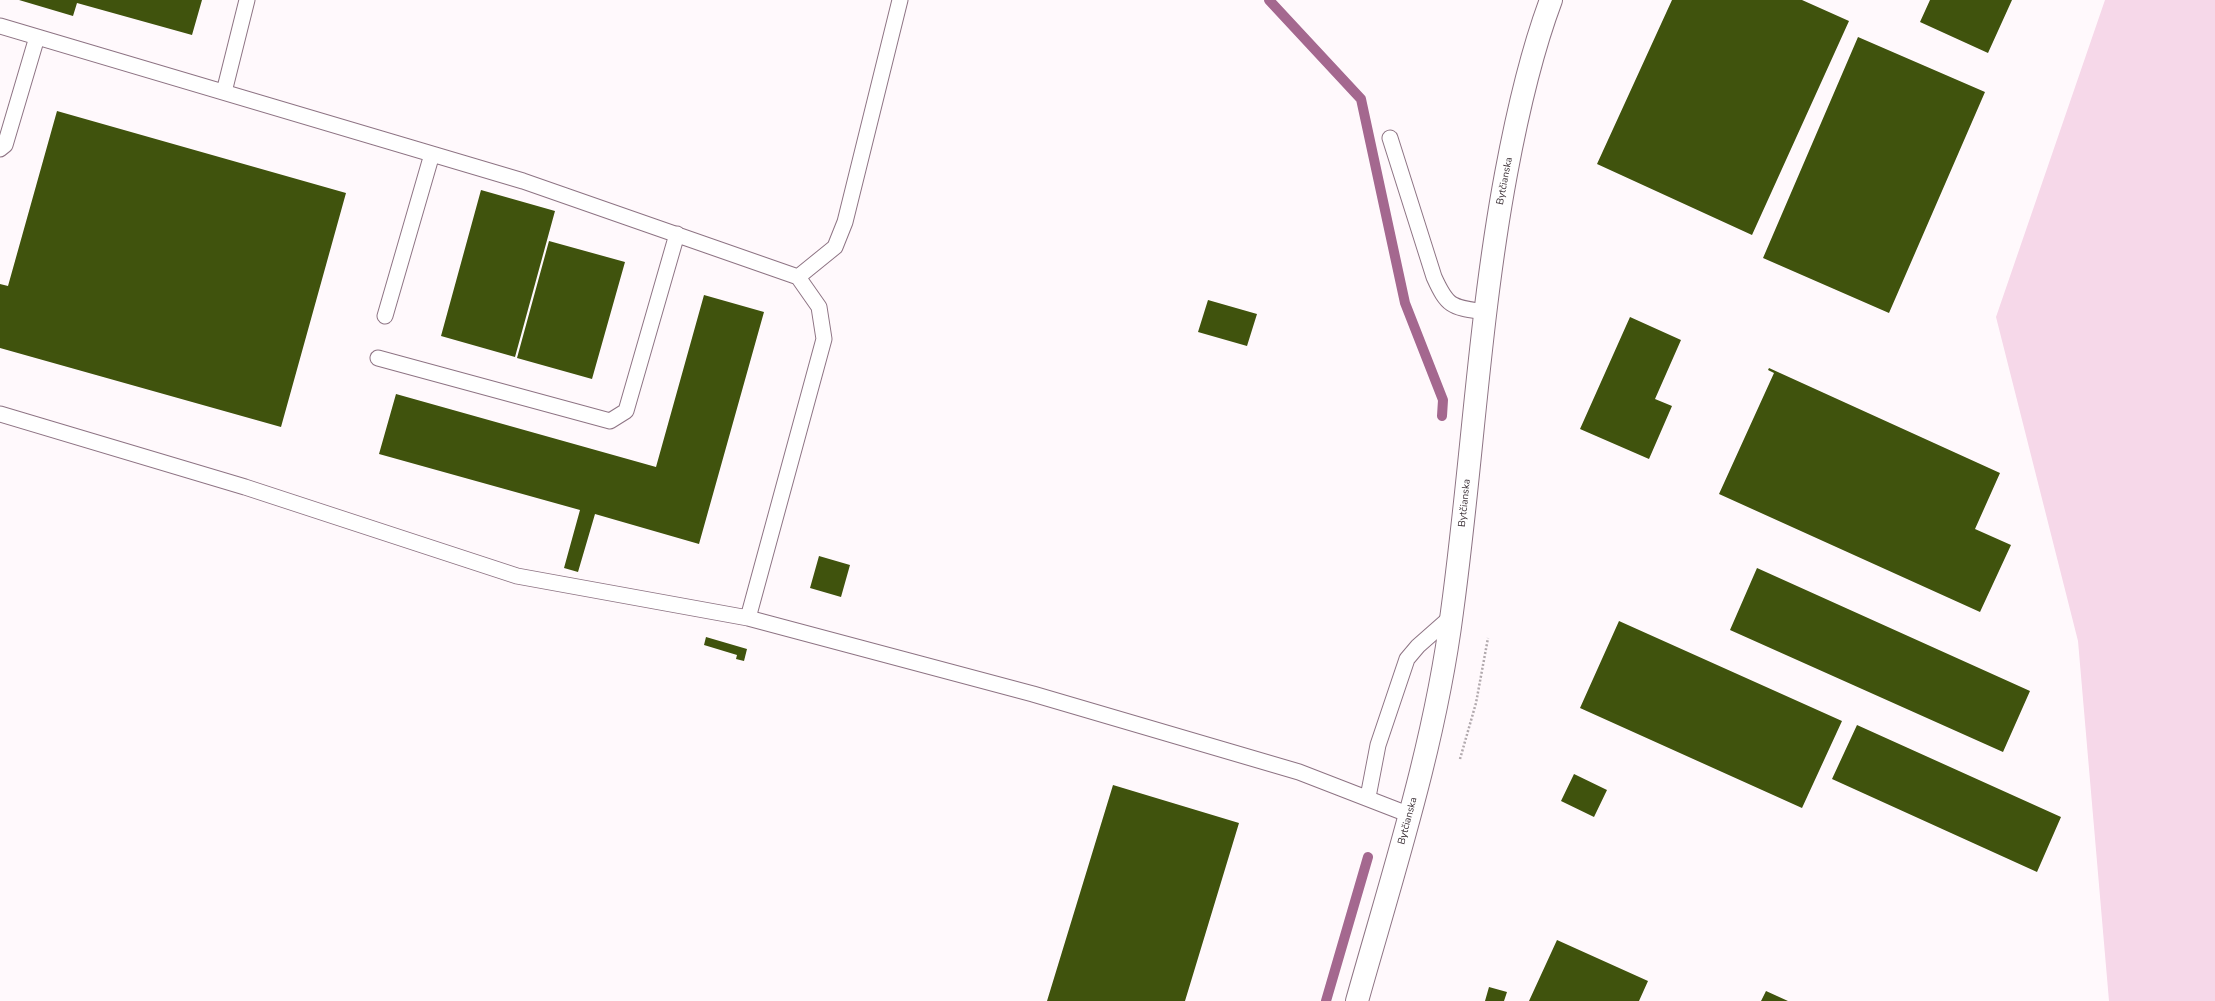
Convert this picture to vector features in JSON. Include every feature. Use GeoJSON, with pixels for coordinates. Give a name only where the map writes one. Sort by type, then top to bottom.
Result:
{"type":"FeatureCollection","features":[{"type":"Feature","properties":{"kind":"main road","name":"Bytčianska"},"geometry":{"type":"LineString","coordinates":[[1357,1001],[1410,815],[1434,716],[1452,616],[1485,312],[1497,224],[1516,121],[1529,69],[1551,0]]}},
{"type":"Feature","properties":{"kind":"lane"},"geometry":{"type":"LineString","coordinates":[[224,92],[247,0]]}},
{"type":"Feature","properties":{"kind":"lane"},"geometry":{"type":"LineString","coordinates":[[798,277],[835,247],[845,222],[900,0]]}},
{"type":"Feature","properties":{"kind":"lane"},"geometry":{"type":"LineString","coordinates":[[0,26],[523,180],[798,277],[819,307],[824,339],[748,618]]}},
{"type":"Feature","properties":{"kind":"lane"},"geometry":{"type":"LineString","coordinates":[[0,149],[5,145],[37,37]]}},
{"type":"Feature","properties":{"kind":"lane"},"geometry":{"type":"LineString","coordinates":[[1390,138],[1434,277],[1444,299],[1457,308],[1485,312]]}},
{"type":"Feature","properties":{"kind":"lane"},"geometry":{"type":"LineString","coordinates":[[385,316],[432,154]]}},
{"type":"Feature","properties":{"kind":"lane"},"geometry":{"type":"LineString","coordinates":[[378,358],[610,421],[626,411],[677,234]]}},
{"type":"Feature","properties":{"kind":"lane"},"geometry":{"type":"LineString","coordinates":[[0,414],[245,488],[517,576],[748,618],[1033,694],[1299,772],[1368,797],[1410,815]]}},
{"type":"Feature","properties":{"kind":"lane"},"geometry":{"type":"LineString","coordinates":[[1368,797],[1378,745],[1407,659],[1418,646],[1452,616]]}},
{"type":"Feature","properties":{"kind":"path"},"geometry":{"type":"LineString","coordinates":[[1460,759],[1476,703],[1488,638]]}},
{"type":"Feature","properties":{"kind":"shaded area"},"geometry":{"type":"Polygon","coordinates":[[[2105,0],[2215,0],[2215,1001],[2109,1001],[2078,641],[1996,317],[2105,0]]]}},
{"type":"Feature","properties":{"kind":"building"},"geometry":{"type":"Polygon","coordinates":[[[19,0],[202,0],[192,35],[77,3],[73,16],[19,0]]]}},
{"type":"Feature","properties":{"kind":"building"},"geometry":{"type":"Polygon","coordinates":[[[1672,0],[1802,0],[1849,21],[1752,235],[1597,164],[1672,0]]]}},
{"type":"Feature","properties":{"kind":"building"},"geometry":{"type":"Polygon","coordinates":[[[1930,0],[2012,0],[1988,53],[1920,22],[1930,0]]]}},
{"type":"Feature","properties":{"kind":"building"},"geometry":{"type":"Polygon","coordinates":[[[1858,37],[1985,92],[1889,313],[1763,258],[1858,37]]]}},
{"type":"Feature","properties":{"kind":"building"},"geometry":{"type":"Polygon","coordinates":[[[57,111],[346,193],[281,427],[0,348],[0,284],[8,286],[57,111]]]}},
{"type":"Feature","properties":{"kind":"building"},"geometry":{"type":"Polygon","coordinates":[[[481,190],[555,211],[515,357],[441,336],[481,190]]]}},
{"type":"Feature","properties":{"kind":"building"},"geometry":{"type":"Polygon","coordinates":[[[549,241],[625,262],[592,379],[517,358],[549,241]]]}},
{"type":"Feature","properties":{"kind":"building"},"geometry":{"type":"Polygon","coordinates":[[[704,295],[764,312],[699,544],[595,514],[578,572],[564,568],[580,510],[379,454],[396,394],[656,467],[704,295]]]}},
{"type":"Feature","properties":{"kind":"building"},"geometry":{"type":"Polygon","coordinates":[[[1208,300],[1257,314],[1247,346],[1198,332],[1208,300]]]}},
{"type":"Feature","properties":{"kind":"building"},"geometry":{"type":"Polygon","coordinates":[[[1630,317],[1681,340],[1655,399],[1672,406],[1649,459],[1580,429],[1630,317]]]}},
{"type":"Feature","properties":{"kind":"building"},"geometry":{"type":"Polygon","coordinates":[[[1769,368],[2000,473],[1975,529],[2011,545],[1980,612],[1719,494],[1774,373],[1768,370],[1769,368]]]}},
{"type":"Feature","properties":{"kind":"building"},"geometry":{"type":"Polygon","coordinates":[[[819,556],[850,565],[841,597],[810,588],[819,556]]]}},
{"type":"Feature","properties":{"kind":"building"},"geometry":{"type":"Polygon","coordinates":[[[1757,568],[2030,691],[2003,752],[1730,630],[1757,568]]]}},
{"type":"Feature","properties":{"kind":"building"},"geometry":{"type":"Polygon","coordinates":[[[1619,621],[1842,721],[1802,808],[1580,708],[1619,621]]]}},
{"type":"Feature","properties":{"kind":"building"},"geometry":{"type":"Polygon","coordinates":[[[706,637],[747,649],[744,661],[736,659],[737,655],[704,645],[706,637]]]}},
{"type":"Feature","properties":{"kind":"building"},"geometry":{"type":"Polygon","coordinates":[[[1857,725],[2061,817],[2037,872],[1832,779],[1857,725]]]}},
{"type":"Feature","properties":{"kind":"building"},"geometry":{"type":"Polygon","coordinates":[[[1574,774],[1607,790],[1594,817],[1561,801],[1574,774]]]}},
{"type":"Feature","properties":{"kind":"building"},"geometry":{"type":"Polygon","coordinates":[[[1113,785],[1239,823],[1185,1001],[1047,1001],[1113,785]]]}},
{"type":"Feature","properties":{"kind":"building"},"geometry":{"type":"Polygon","coordinates":[[[1557,940],[1648,981],[1639,1001],[1529,1001],[1557,940]]]}},
{"type":"Feature","properties":{"kind":"building"},"geometry":{"type":"Polygon","coordinates":[[[1489,987],[1507,992],[1504,1001],[1485,1001],[1489,987]]]}},
{"type":"Feature","properties":{"kind":"building"},"geometry":{"type":"Polygon","coordinates":[[[1766,991],[1788,1001],[1761,1001],[1766,991]]]}},
{"type":"Feature","properties":{"kind":"waterway"},"geometry":{"type":"LineString","coordinates":[[1269,0],[1361,99],[1405,303],[1443,400],[1442,416]]}},
{"type":"Feature","properties":{"kind":"waterway"},"geometry":{"type":"LineString","coordinates":[[1326,1001],[1368,857]]}}]}
